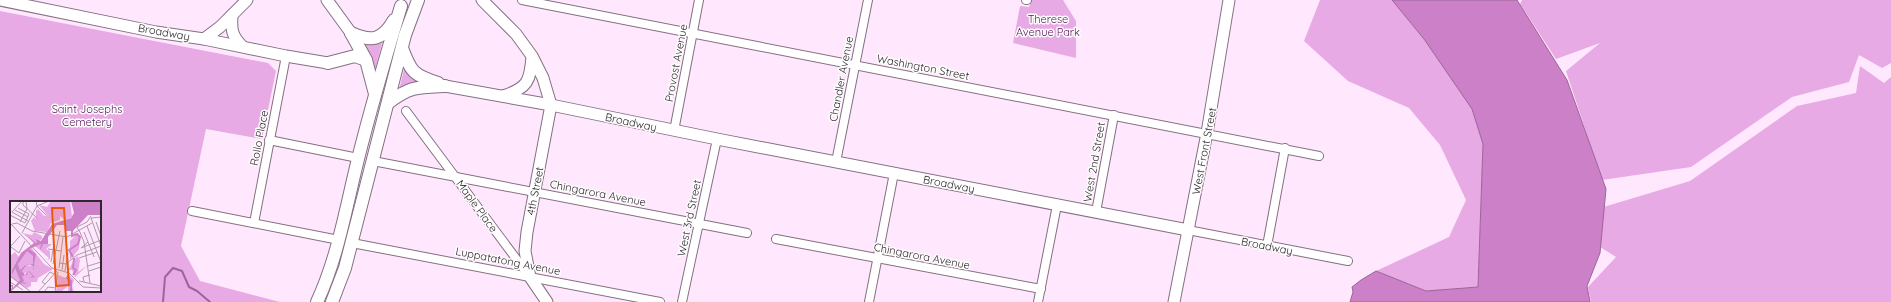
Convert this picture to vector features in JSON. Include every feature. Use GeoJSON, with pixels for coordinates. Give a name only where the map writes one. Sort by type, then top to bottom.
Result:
{"type":"FeatureCollection","features":[{"type":"Feature","properties":{"kind":"highway"},"geometry":{"type":"LineString","coordinates":[[332,302],[345,268],[402,48],[418,0]]}},
{"type":"Feature","properties":{"kind":"highway"},"geometry":{"type":"LineString","coordinates":[[351,33],[368,39],[382,35],[390,27],[402,3]]}},
{"type":"Feature","properties":{"kind":"highway"},"geometry":{"type":"LineString","coordinates":[[317,302],[324,286],[339,240],[375,94],[402,3]]}},
{"type":"Feature","properties":{"kind":"highway"},"geometry":{"type":"LineString","coordinates":[[351,33],[366,60],[375,94]]}},
{"type":"Feature","properties":{"kind":"highway"},"geometry":{"type":"LineString","coordinates":[[402,48],[410,68],[421,77],[445,86]]}},
{"type":"Feature","properties":{"kind":"highway"},"geometry":{"type":"LineString","coordinates":[[328,63],[355,56],[366,60]]}},
{"type":"Feature","properties":{"kind":"highway"},"geometry":{"type":"LineString","coordinates":[[388,103],[409,89],[417,87],[445,86]]}},
{"type":"Feature","properties":{"kind":"main road","name":"Broadway"},"geometry":{"type":"LineString","coordinates":[[0,0],[187,38],[204,39],[328,63]]}},
{"type":"Feature","properties":{"kind":"main road"},"geometry":{"type":"LineString","coordinates":[[204,39],[220,27],[247,0]]}},
{"type":"Feature","properties":{"kind":"main road"},"geometry":{"type":"LineString","coordinates":[[327,0],[351,33]]}},
{"type":"Feature","properties":{"kind":"main road"},"geometry":{"type":"LineString","coordinates":[[482,0],[511,28],[532,56],[543,78],[551,105]]}},
{"type":"Feature","properties":{"kind":"main road","name":"West Front Street"},"geometry":{"type":"LineString","coordinates":[[1174,302],[1207,133],[1229,0]]}},
{"type":"Feature","properties":{"kind":"main road"},"geometry":{"type":"LineString","coordinates":[[232,16],[231,29],[234,38],[242,46]]}},
{"type":"Feature","properties":{"kind":"main road"},"geometry":{"type":"LineString","coordinates":[[501,97],[514,93],[526,84],[531,74],[532,56]]}},
{"type":"Feature","properties":{"kind":"main road","name":"Broadway"},"geometry":{"type":"LineString","coordinates":[[445,86],[551,105],[717,139],[1188,230]]}},
{"type":"Feature","properties":{"kind":"main road","name":"4th Street"},"geometry":{"type":"LineString","coordinates":[[530,277],[525,251],[534,192],[551,105]]}},
{"type":"Feature","properties":{"kind":"main road","name":"Maple Place"},"geometry":{"type":"LineString","coordinates":[[530,277],[548,302]]}},
{"type":"Feature","properties":{"kind":"street","name":"Washington Street"},"geometry":{"type":"LineString","coordinates":[[522,0],[1285,148],[1319,156]]}},
{"type":"Feature","properties":{"kind":"street","name":"Provost Avenue"},"geometry":{"type":"LineString","coordinates":[[674,130],[699,0]]}},
{"type":"Feature","properties":{"kind":"street","name":"Chandler Avenue"},"geometry":{"type":"LineString","coordinates":[[836,162],[868,0]]}},
{"type":"Feature","properties":{"kind":"street","name":"Rollo Place"},"geometry":{"type":"LineString","coordinates":[[254,223],[286,56]]}},
{"type":"Feature","properties":{"kind":"street","name":"Maple Place"},"geometry":{"type":"LineString","coordinates":[[406,111],[530,277]]}},
{"type":"Feature","properties":{"kind":"street","name":"West 2nd Street"},"geometry":{"type":"LineString","coordinates":[[1096,212],[1114,115]]}},
{"type":"Feature","properties":{"kind":"street","name":"West 3rd Street"},"geometry":{"type":"LineString","coordinates":[[682,302],[717,139]]}},
{"type":"Feature","properties":{"kind":"street"},"geometry":{"type":"LineString","coordinates":[[269,140],[358,158]]}},
{"type":"Feature","properties":{"kind":"street"},"geometry":{"type":"LineString","coordinates":[[1267,246],[1285,148]]}},
{"type":"Feature","properties":{"kind":"street","name":"Chingarora Avenue"},"geometry":{"type":"LineString","coordinates":[[373,160],[747,233]]}},
{"type":"Feature","properties":{"kind":"street"},"geometry":{"type":"LineString","coordinates":[[869,302],[894,173]]}},
{"type":"Feature","properties":{"kind":"street"},"geometry":{"type":"LineString","coordinates":[[1038,302],[1057,205]]}},
{"type":"Feature","properties":{"kind":"street"},"geometry":{"type":"LineString","coordinates":[[192,211],[339,240]]}},
{"type":"Feature","properties":{"kind":"street","name":"Broadway"},"geometry":{"type":"LineString","coordinates":[[1188,230],[1348,261]]}},
{"type":"Feature","properties":{"kind":"street","name":"Chingarora Avenue"},"geometry":{"type":"LineString","coordinates":[[776,239],[1041,289]]}},
{"type":"Feature","properties":{"kind":"street","name":"Luppatatong Avenue"},"geometry":{"type":"LineString","coordinates":[[352,243],[660,302]]}},
{"type":"Feature","properties":{"kind":"green space","name":"Therese Avenue Park"},"geometry":{"type":"Polygon","coordinates":[[[1031,0],[1063,0],[1076,21],[1076,58],[1013,43],[1020,6],[1029,7],[1031,0]]]}},
{"type":"Feature","properties":{"kind":"green space"},"geometry":{"type":"Polygon","coordinates":[[[1320,0],[1392,0],[1424,39],[1472,109],[1483,144],[1478,287],[1426,291],[1376,271],[1449,237],[1466,200],[1440,145],[1409,108],[1348,81],[1304,41],[1320,0]]]}},
{"type":"Feature","properties":{"kind":"green space"},"geometry":{"type":"Polygon","coordinates":[[[1522,0],[1891,0],[1891,63],[1882,68],[1859,55],[1849,82],[1792,97],[1691,167],[1602,180],[1566,71],[1600,43],[1556,59],[1520,4],[1522,0]]]}},
{"type":"Feature","properties":{"kind":"green space","name":"Saint Josephs Cemetery"},"geometry":{"type":"Polygon","coordinates":[[[0,11],[268,63],[276,71],[262,139],[206,129],[181,246],[200,281],[280,302],[0,302],[0,11]]]}},
{"type":"Feature","properties":{"kind":"green space"},"geometry":{"type":"Polygon","coordinates":[[[360,41],[368,44],[382,43],[375,70],[360,41]]]}},
{"type":"Feature","properties":{"kind":"green space"},"geometry":{"type":"Polygon","coordinates":[[[405,65],[424,83],[399,90],[405,65]]]}},
{"type":"Feature","properties":{"kind":"green space"},"geometry":{"type":"Polygon","coordinates":[[[1860,66],[1884,83],[1891,77],[1891,302],[1591,302],[1588,287],[1616,257],[1597,245],[1597,209],[1690,181],[1797,106],[1856,93],[1860,66]]]}},
{"type":"Feature","properties":{"kind":"shaded area"},"geometry":{"type":"Polygon","coordinates":[[[1392,0],[1517,0],[1567,80],[1606,189],[1600,253],[1587,286],[1590,302],[1350,302],[1353,292],[1352,287],[1376,271],[1426,291],[1478,287],[1483,144],[1472,109],[1424,39],[1392,0]]]}},
{"type":"Feature","properties":{"kind":"waterway"},"geometry":{"type":"LineString","coordinates":[[163,302],[165,277],[173,268],[182,271],[189,287],[197,291],[210,302]]}}]}
